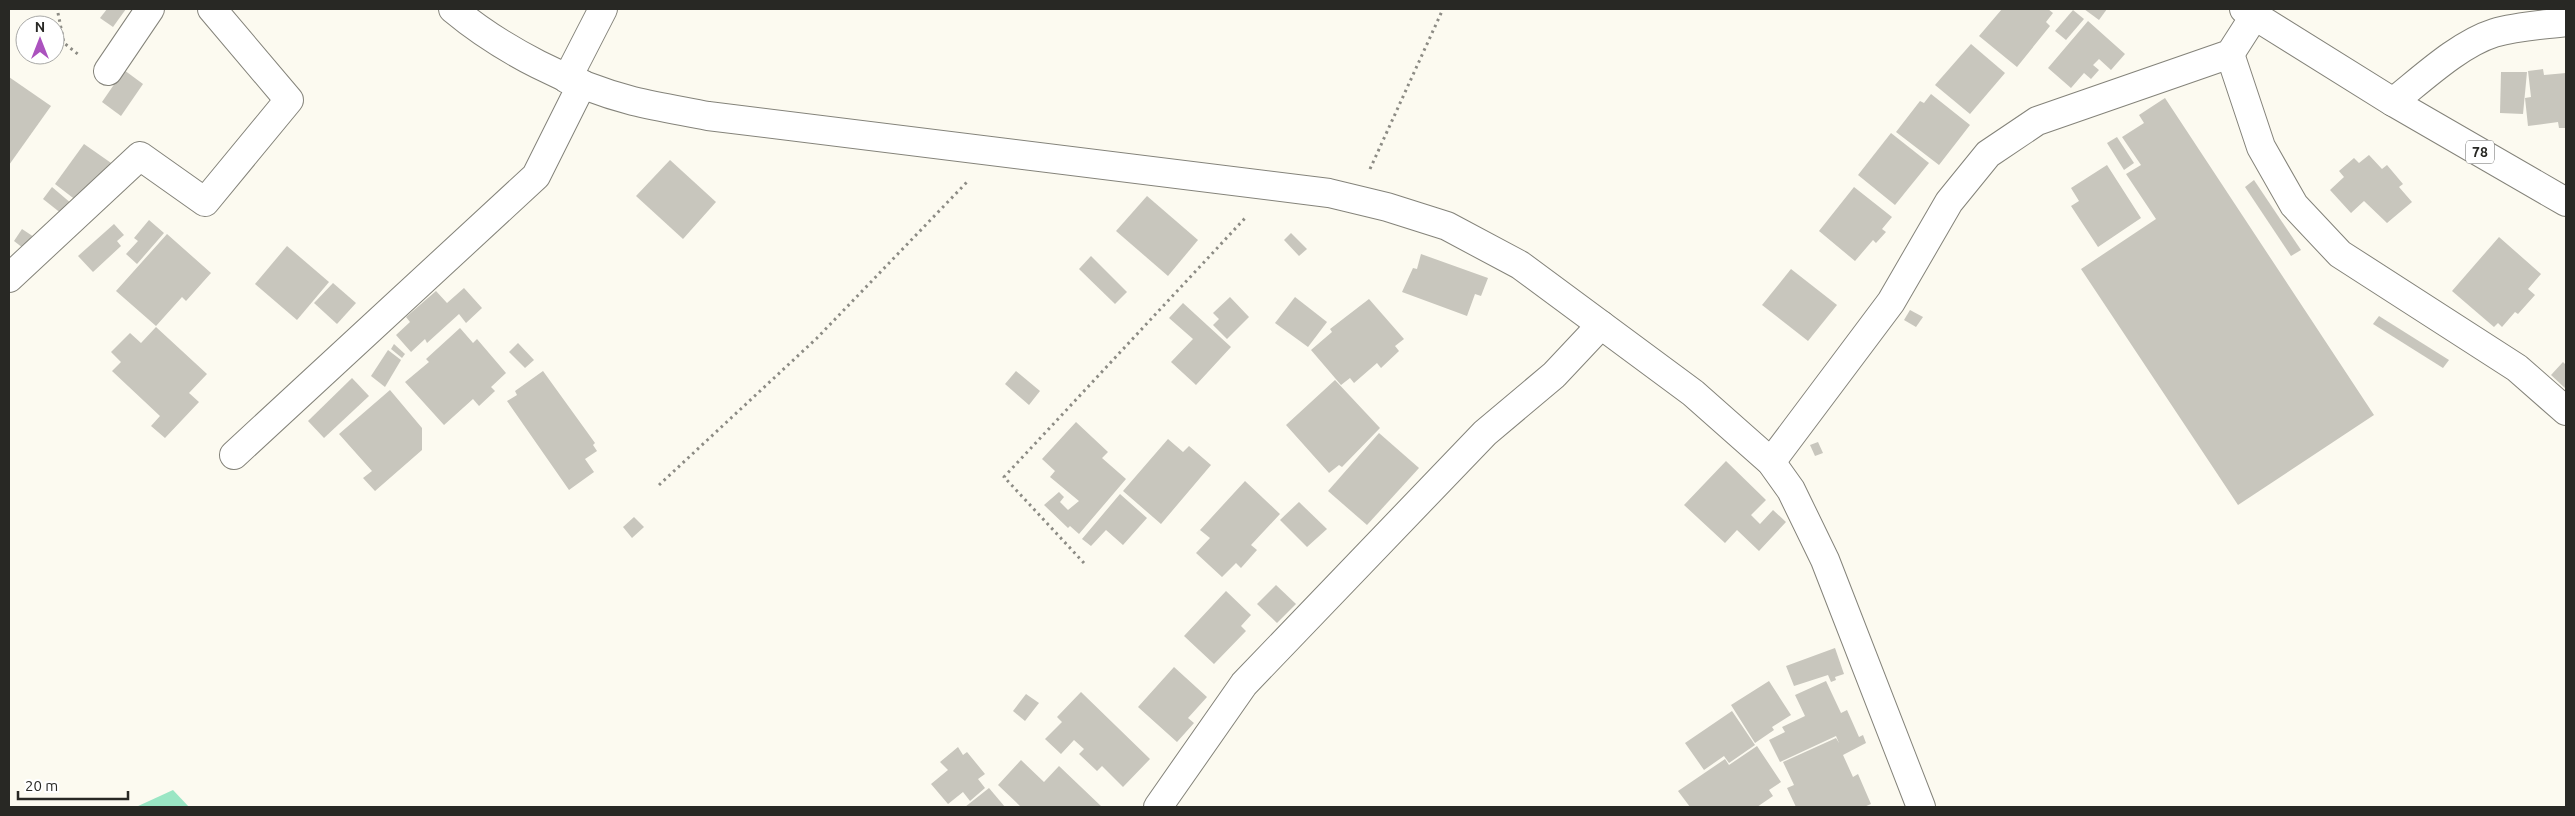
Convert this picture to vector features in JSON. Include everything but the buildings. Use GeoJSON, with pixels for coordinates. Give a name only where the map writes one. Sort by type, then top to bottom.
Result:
{"type":"FeatureCollection","features":[{"type":"Feature","properties":{"kind":"street"},"geometry":{"type":"LineString","coordinates":[[108,71],[150,9]]}},
{"type":"Feature","properties":{"kind":"street"},"geometry":{"type":"LineString","coordinates":[[9,278],[140,156],[205,202],[289,100],[212,9]]}},
{"type":"Feature","properties":{"kind":"street"},"geometry":{"type":"LineString","coordinates":[[453,9],[501,42],[574,81],[633,101],[708,116],[1329,193],[1447,226],[1520,266],[1693,393],[1771,462],[1791,490],[1825,560],[1921,807]]}},
{"type":"Feature","properties":{"kind":"street"},"geometry":{"type":"LineString","coordinates":[[234,455],[536,176],[603,9]]}},
{"type":"Feature","properties":{"kind":"street"},"geometry":{"type":"LineString","coordinates":[[2250,12],[2230,54],[2261,147],[2294,205],[2340,254],[2517,368],[2566,411]]}},
{"type":"Feature","properties":{"kind":"street","name":"78"},"geometry":{"type":"LineString","coordinates":[[2250,12],[2393,102],[2566,202]]}},
{"type":"Feature","properties":{"kind":"street"},"geometry":{"type":"LineString","coordinates":[[2393,102],[2463,48],[2493,34],[2530,26],[2566,22]]}},
{"type":"Feature","properties":{"kind":"street"},"geometry":{"type":"LineString","coordinates":[[1771,462],[1891,302],[1949,202],[1988,154],[2037,121],[2230,54]]}},
{"type":"Feature","properties":{"kind":"street"},"geometry":{"type":"LineString","coordinates":[[1158,807],[1244,684],[1485,433],[1554,375],[1601,325]]}},
{"type":"Feature","properties":{"kind":"path"},"geometry":{"type":"LineString","coordinates":[[1356,199],[1443,9]]}},
{"type":"Feature","properties":{"kind":"path"},"geometry":{"type":"LineString","coordinates":[[58,14],[64,44],[91,64],[108,71]]}},
{"type":"Feature","properties":{"kind":"path"},"geometry":{"type":"LineString","coordinates":[[660,485],[824,331],[978,171],[987,150]]}},
{"type":"Feature","properties":{"kind":"path"},"geometry":{"type":"LineString","coordinates":[[1084,563],[1004,477],[1255,208],[1256,184]]}},
{"type":"Feature","properties":{"kind":"green space"},"geometry":{"type":"Polygon","coordinates":[[[173,790],[189,807],[136,807],[173,790]]]}}]}
